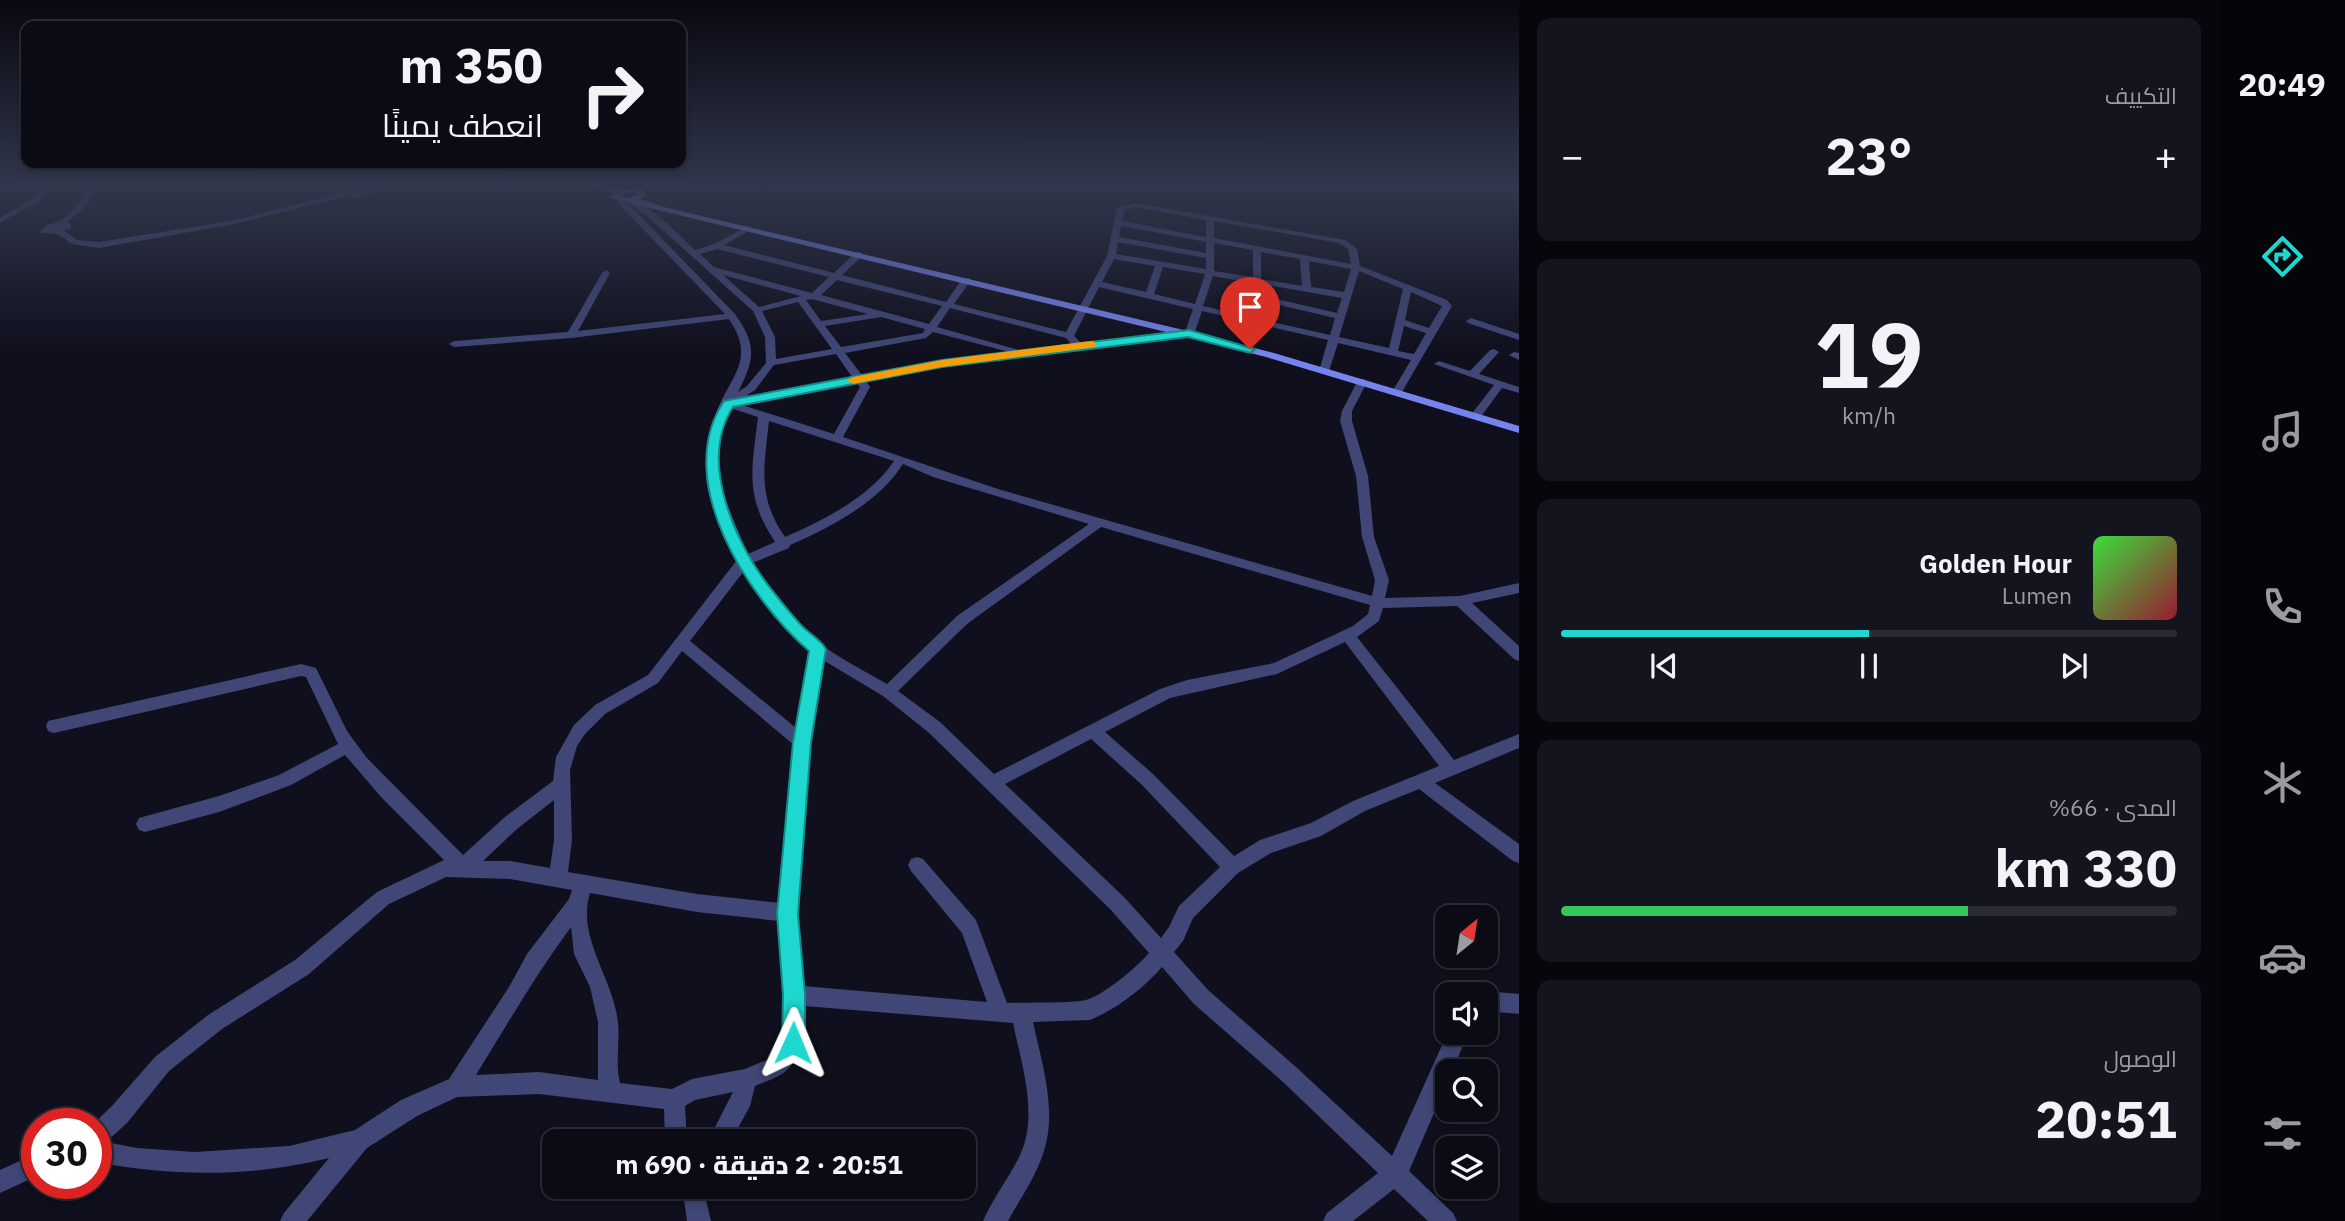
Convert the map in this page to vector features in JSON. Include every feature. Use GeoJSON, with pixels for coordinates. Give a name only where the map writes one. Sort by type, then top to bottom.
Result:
{"type":"FeatureCollection","features":[{"type":"Feature","properties":{"kind":"street"},"geometry":{"type":"LineString","coordinates":[[73,240],[99,245],[129,240]]}},
{"type":"Feature","properties":{"kind":"street"},"geometry":{"type":"LineString","coordinates":[[660,240],[732,316],[747,348],[745,368],[729,404],[721,415],[713,448],[712,479],[744,561],[768,597],[798,632],[817,649],[888,692],[934,727],[1118,904],[1201,997],[1289,1074],[1444,1221]]}},
{"type":"Feature","properties":{"kind":"street"},"geometry":{"type":"LineString","coordinates":[[679,240],[757,310],[770,337],[771,363],[751,388],[729,404]]}},
{"type":"Feature","properties":{"kind":"street"},"geometry":{"type":"LineString","coordinates":[[694,253],[727,240]]}},
{"type":"Feature","properties":{"kind":"street"},"geometry":{"type":"LineString","coordinates":[[799,240],[1189,334],[1397,392],[1519,430]]}},
{"type":"Feature","properties":{"kind":"street"},"geometry":{"type":"LineString","coordinates":[[1069,336],[1097,285],[1116,240]]}},
{"type":"Feature","properties":{"kind":"street"},"geometry":{"type":"LineString","coordinates":[[1121,240],[1210,256]]}},
{"type":"Feature","properties":{"kind":"street"},"geometry":{"type":"LineString","coordinates":[[1189,334],[1210,272],[1210,240]]}},
{"type":"Feature","properties":{"kind":"street"},"geometry":{"type":"LineString","coordinates":[[1215,240],[1356,267],[1408,286],[1438,299],[1447,306],[1397,392]]}},
{"type":"Feature","properties":{"kind":"street"},"geometry":{"type":"LineString","coordinates":[[1324,371],[1356,267],[1356,250],[1346,243],[1330,240]]}},
{"type":"Feature","properties":{"kind":"street"},"geometry":{"type":"LineString","coordinates":[[717,246],[1069,336],[1079,346]]}},
{"type":"Feature","properties":{"kind":"street"},"geometry":{"type":"LineString","coordinates":[[1250,318],[1257,281],[1257,248]]}},
{"type":"Feature","properties":{"kind":"street"},"geometry":{"type":"LineString","coordinates":[[757,310],[816,295],[859,254]]}},
{"type":"Feature","properties":{"kind":"street"},"geometry":{"type":"LineString","coordinates":[[1111,256],[1348,296]]}},
{"type":"Feature","properties":{"kind":"street"},"geometry":{"type":"LineString","coordinates":[[1304,257],[1307,289]]}},
{"type":"Feature","properties":{"kind":"street"},"geometry":{"type":"LineString","coordinates":[[1149,296],[1160,264]]}},
{"type":"Feature","properties":{"kind":"street"},"geometry":{"type":"LineString","coordinates":[[712,269],[1022,352]]}},
{"type":"Feature","properties":{"kind":"street"},"geometry":{"type":"LineString","coordinates":[[571,335],[606,272]]}},
{"type":"Feature","properties":{"kind":"street"},"geometry":{"type":"LineString","coordinates":[[771,363],[926,335],[966,280]]}},
{"type":"Feature","properties":{"kind":"street"},"geometry":{"type":"LineString","coordinates":[[1097,285],[1417,358]]}},
{"type":"Feature","properties":{"kind":"street"},"geometry":{"type":"LineString","coordinates":[[1393,352],[1408,286]]}},
{"type":"Feature","properties":{"kind":"street"},"geometry":{"type":"LineString","coordinates":[[1255,297],[1342,317]]}},
{"type":"Feature","properties":{"kind":"street"},"geometry":{"type":"LineString","coordinates":[[801,300],[865,390],[837,438]]}},
{"type":"Feature","properties":{"kind":"street"},"geometry":{"type":"LineString","coordinates":[[818,324],[886,314]]}},
{"type":"Feature","properties":{"kind":"street"},"geometry":{"type":"LineString","coordinates":[[454,344],[571,335],[732,316]]}},
{"type":"Feature","properties":{"kind":"street"},"geometry":{"type":"LineString","coordinates":[[1471,321],[1519,337]]}},
{"type":"Feature","properties":{"kind":"street"},"geometry":{"type":"LineString","coordinates":[[1400,322],[1432,332]]}},
{"type":"Feature","properties":{"kind":"street"},"geometry":{"type":"LineString","coordinates":[[729,404],[1022,352],[1189,334]]}},
{"type":"Feature","properties":{"kind":"street"},"geometry":{"type":"LineString","coordinates":[[1472,375],[1494,352]]}},
{"type":"Feature","properties":{"kind":"street"},"geometry":{"type":"LineString","coordinates":[[1439,363],[1519,390]]}},
{"type":"Feature","properties":{"kind":"street"},"geometry":{"type":"LineString","coordinates":[[992,783],[1165,693],[1187,685],[1277,668],[1368,624],[1379,603],[1382,580],[1368,537],[1362,476],[1346,421],[1347,411],[1362,382]]}},
{"type":"Feature","properties":{"kind":"street"},"geometry":{"type":"LineString","coordinates":[[1476,416],[1500,384]]}},
{"type":"Feature","properties":{"kind":"street"},"geometry":{"type":"LineString","coordinates":[[729,404],[764,418],[837,438],[937,474],[1097,524],[1379,603],[1460,601],[1519,588]]}},
{"type":"Feature","properties":{"kind":"street"},"geometry":{"type":"LineString","coordinates":[[764,418],[757,472],[759,505],[769,525],[784,545]]}},
{"type":"Feature","properties":{"kind":"street"},"geometry":{"type":"LineString","coordinates":[[558,877],[564,835],[560,766],[570,743],[593,715],[612,702],[641,690],[744,561],[817,528],[868,495],[890,477],[901,459]]}},
{"type":"Feature","properties":{"kind":"street"},"geometry":{"type":"LineString","coordinates":[[888,692],[962,620],[1097,524]]}},
{"type":"Feature","properties":{"kind":"street"},"geometry":{"type":"LineString","coordinates":[[1460,601],[1519,654]]}},
{"type":"Feature","properties":{"kind":"street"},"geometry":{"type":"LineString","coordinates":[[1348,635],[1452,770]]}},
{"type":"Feature","properties":{"kind":"street"},"geometry":{"type":"LineString","coordinates":[[681,642],[802,742]]}},
{"type":"Feature","properties":{"kind":"street"},"geometry":{"type":"LineString","coordinates":[[292,1221],[359,1140],[409,1108],[456,1086],[539,1083],[674,1100],[692,1090],[746,1079],[776,1066],[793,1043],[794,995],[788,914],[802,742],[817,649]]}},
{"type":"Feature","properties":{"kind":"street"},"geometry":{"type":"LineString","coordinates":[[54,726],[301,670],[311,672],[336,727],[348,746],[392,800],[442,844],[463,867]]}},
{"type":"Feature","properties":{"kind":"street"},"geometry":{"type":"LineString","coordinates":[[1092,730],[1147,779],[1232,867]]}},
{"type":"Feature","properties":{"kind":"street"},"geometry":{"type":"LineString","coordinates":[[794,995],[1011,1013],[1090,1010],[1128,985],[1163,952],[1176,934],[1186,912],[1232,867],[1266,846],[1315,830],[1359,806],[1519,741]]}},
{"type":"Feature","properties":{"kind":"street"},"geometry":{"type":"LineString","coordinates":[[145,824],[219,804],[285,780],[348,746]]}},
{"type":"Feature","properties":{"kind":"street"},"geometry":{"type":"LineString","coordinates":[[1419,780],[1519,855]]}},
{"type":"Feature","properties":{"kind":"street"},"geometry":{"type":"LineString","coordinates":[[463,867],[511,823],[561,785]]}},
{"type":"Feature","properties":{"kind":"street"},"geometry":{"type":"LineString","coordinates":[[918,865],[969,927],[1011,1013],[1036,1090],[1037,1131],[1032,1152],[995,1221]]}},
{"type":"Feature","properties":{"kind":"street"},"geometry":{"type":"LineString","coordinates":[[112,1119],[171,1057],[215,1022],[302,967],[383,898],[445,868],[463,867],[558,877],[583,884],[696,903],[788,914]]}},
{"type":"Feature","properties":{"kind":"street"},"geometry":{"type":"LineString","coordinates":[[456,1086],[516,994],[534,961],[577,904],[583,884]]}},
{"type":"Feature","properties":{"kind":"street"},"geometry":{"type":"LineString","coordinates":[[577,904],[584,954],[599,985],[608,1022],[608,1076],[612,1092]]}},
{"type":"Feature","properties":{"kind":"street"},"geometry":{"type":"LineString","coordinates":[[1498,1002],[1519,1004]]}},
{"type":"Feature","properties":{"kind":"street"},"geometry":{"type":"LineString","coordinates":[[1335,1221],[1373,1189],[1396,1174],[1453,1045]]}},
{"type":"Feature","properties":{"kind":"street"},"geometry":{"type":"LineString","coordinates":[[725,1129],[742,1098],[746,1079]]}},
{"type":"Feature","properties":{"kind":"street"},"geometry":{"type":"LineString","coordinates":[[674,1100],[675,1129]]}},
{"type":"Feature","properties":{"kind":"street"},"geometry":{"type":"LineString","coordinates":[[112,1154],[137,1159],[194,1163],[241,1161],[289,1157],[359,1140]]}},
{"type":"Feature","properties":{"kind":"street"},"geometry":{"type":"LineString","coordinates":[[0,1182],[21,1172]]}},
{"type":"Feature","properties":{"kind":"slow traffic"},"geometry":{"type":"LineString","coordinates":[[853,380],[942,363],[1091,344]]}},
{"type":"Feature","properties":{"kind":"route"},"geometry":{"type":"LineString","coordinates":[[793,1043],[794,995],[788,914],[802,742],[817,649],[798,632],[768,597],[744,561],[716,494],[711,465],[721,415],[729,404],[942,363],[1022,352],[1189,334],[1250,349]]}}]}
